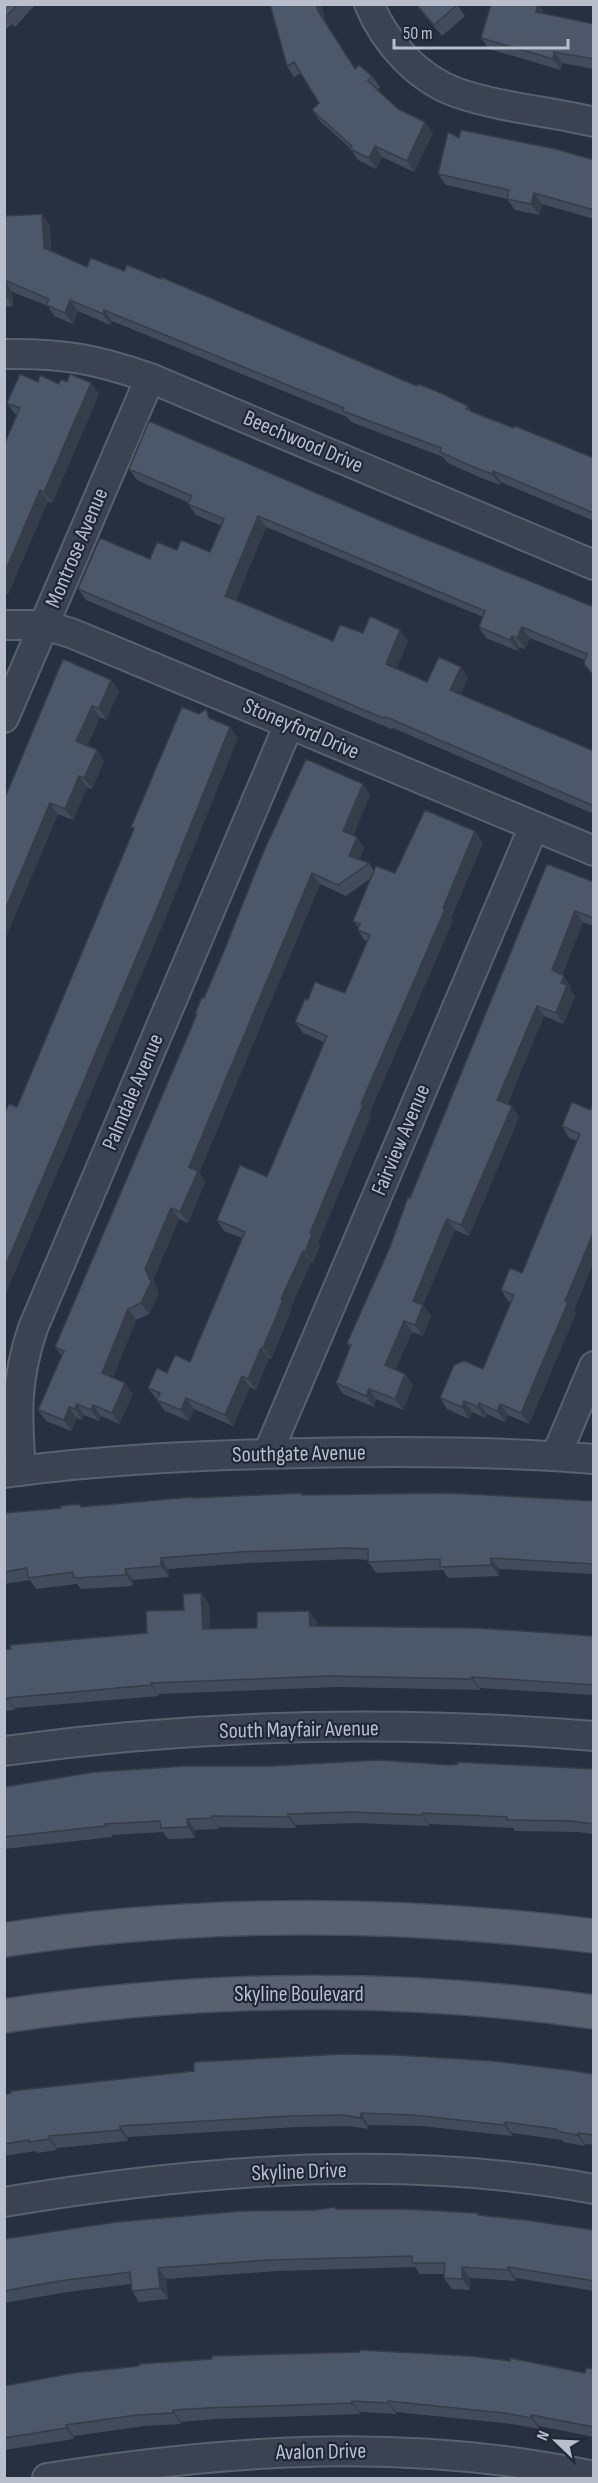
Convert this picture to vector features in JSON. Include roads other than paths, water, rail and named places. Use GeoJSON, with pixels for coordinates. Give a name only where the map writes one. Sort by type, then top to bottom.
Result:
{"type":"FeatureCollection","features":[{"type":"Feature","properties":{"kind":"main road"},"geometry":{"type":"LineString","coordinates":[[4,1940],[131,1925],[285,1917],[441,1921],[594,1936]]}},
{"type":"Feature","properties":{"kind":"main road","name":"Skyline Boulevard"},"geometry":{"type":"LineString","coordinates":[[4,2016],[130,2001],[284,1993],[436,1996],[594,2012]]}},
{"type":"Feature","properties":{"kind":"street"},"geometry":{"type":"LineString","coordinates":[[369,4],[392,45],[433,81],[458,93],[594,122]]}},
{"type":"Feature","properties":{"kind":"street","name":"Beechwood Drive"},"geometry":{"type":"LineString","coordinates":[[4,354],[75,356],[110,364],[150,378],[594,565]]}},
{"type":"Feature","properties":{"kind":"street","name":"Montrose Avenue"},"geometry":{"type":"LineString","coordinates":[[4,718],[150,378]]}},
{"type":"Feature","properties":{"kind":"street","name":"Stoneyford Drive"},"geometry":{"type":"LineString","coordinates":[[4,625],[44,625],[71,633],[594,851]]}},
{"type":"Feature","properties":{"kind":"street","name":"Palmdale Avenue"},"geometry":{"type":"LineString","coordinates":[[13,1472],[18,1388],[23,1356],[33,1328],[290,724]]}},
{"type":"Feature","properties":{"kind":"street","name":"Fairview Avenue"},"geometry":{"type":"LineString","coordinates":[[268,1454],[534,826]]}},
{"type":"Feature","properties":{"kind":"street"},"geometry":{"type":"LineString","coordinates":[[556,1456],[594,1366]]}},
{"type":"Feature","properties":{"kind":"street","name":"Southgate Avenue"},"geometry":{"type":"LineString","coordinates":[[13,1472],[189,1457],[268,1454],[370,1452],[556,1456],[594,1459]]}},
{"type":"Feature","properties":{"kind":"street","name":"South Mayfair Avenue"},"geometry":{"type":"LineString","coordinates":[[4,1751],[156,1734],[268,1729],[462,1729],[594,1736]]}},
{"type":"Feature","properties":{"kind":"street","name":"Skyline Drive"},"geometry":{"type":"LineString","coordinates":[[4,2202],[134,2183],[323,2170],[451,2173],[513,2178],[594,2189]]}},
{"type":"Feature","properties":{"kind":"street","name":"Avalon Drive"},"geometry":{"type":"LineString","coordinates":[[47,2478],[219,2456],[337,2450],[392,2451],[500,2459],[594,2476]]}}]}
